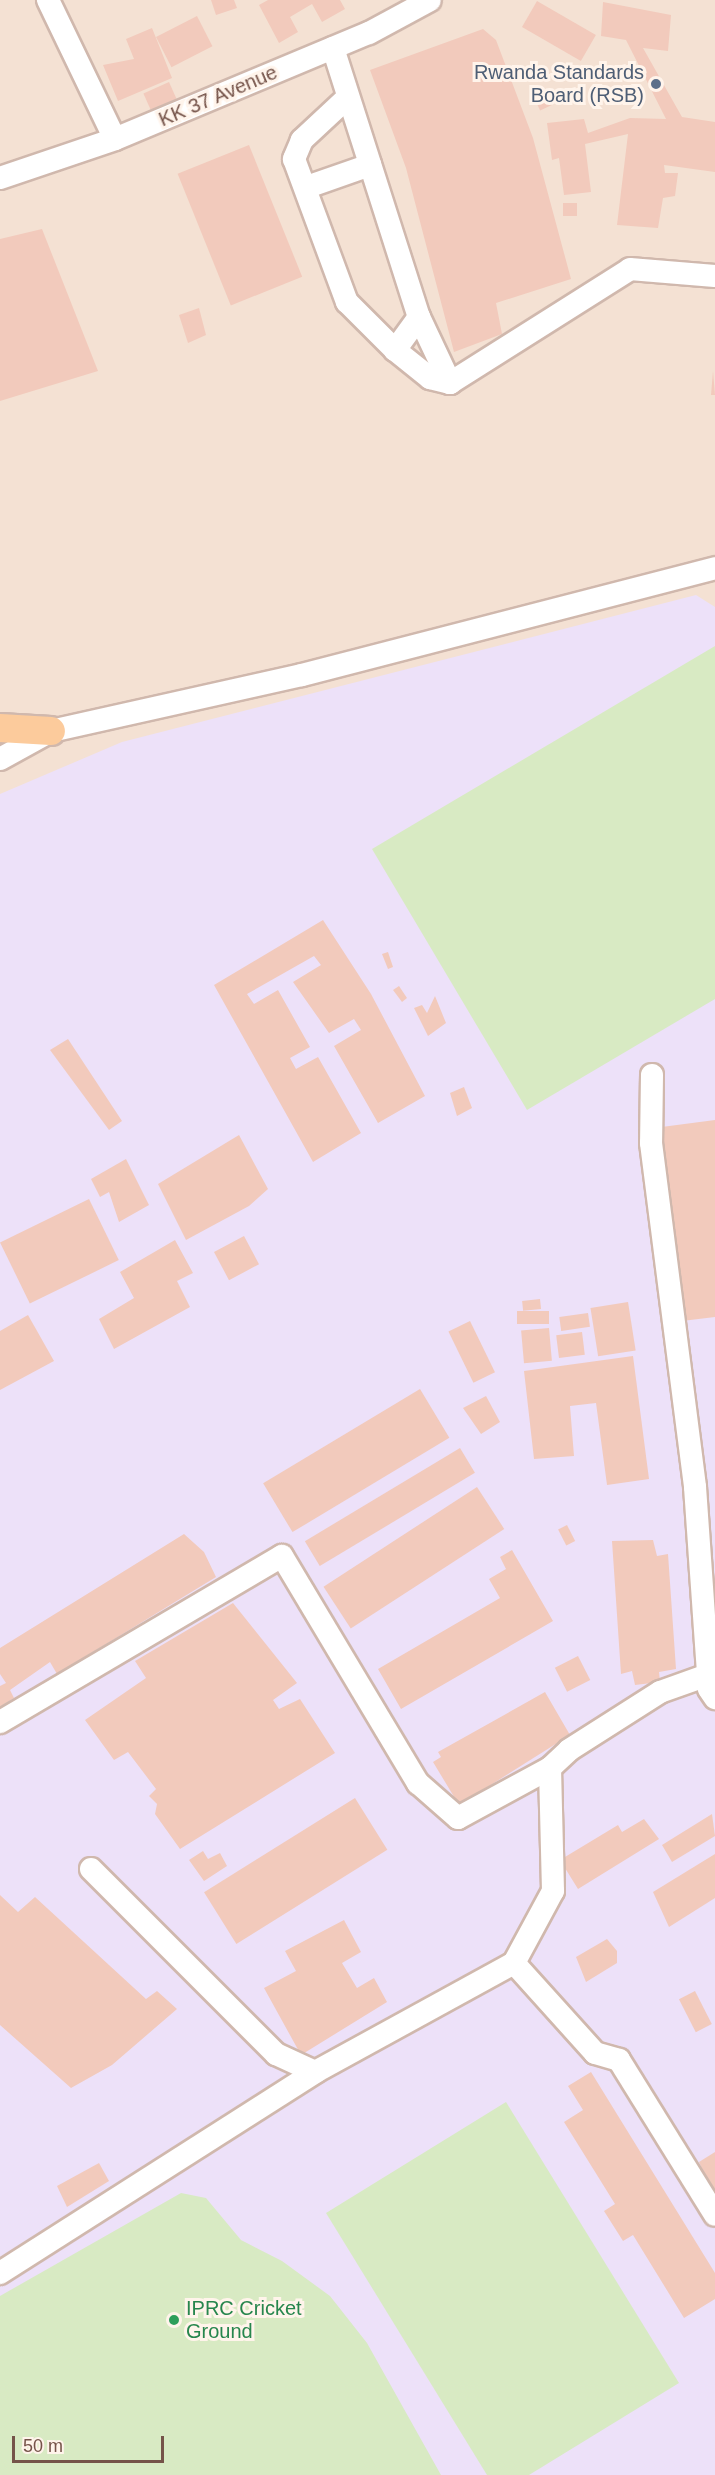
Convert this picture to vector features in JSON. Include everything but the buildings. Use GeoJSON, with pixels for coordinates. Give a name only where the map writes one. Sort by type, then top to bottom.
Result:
{"type":"FeatureCollection","features":[{"type":"Feature","properties":{"kind":"main road"},"geometry":{"type":"LineString","coordinates":[[0,728],[51,731]]}},
{"type":"Feature","properties":{"kind":"street"},"geometry":{"type":"LineString","coordinates":[[48,0],[114,139]]}},
{"type":"Feature","properties":{"kind":"street","name":"KK 37 Avenue"},"geometry":{"type":"LineString","coordinates":[[0,178],[114,139],[333,48],[430,0]]}},
{"type":"Feature","properties":{"kind":"street"},"geometry":{"type":"LineString","coordinates":[[333,48],[347,98],[419,317],[450,383]]}},
{"type":"Feature","properties":{"kind":"street"},"geometry":{"type":"LineString","coordinates":[[347,98],[297,148],[294,159],[307,187],[347,302],[395,350],[430,378],[450,383],[630,269],[715,276]]}},
{"type":"Feature","properties":{"kind":"street"},"geometry":{"type":"LineString","coordinates":[[307,187],[370,165]]}},
{"type":"Feature","properties":{"kind":"street"},"geometry":{"type":"LineString","coordinates":[[395,350],[419,317]]}},
{"type":"Feature","properties":{"kind":"street"},"geometry":{"type":"LineString","coordinates":[[0,759],[51,731],[302,675],[715,568]]}},
{"type":"Feature","properties":{"kind":"street"},"geometry":{"type":"LineString","coordinates":[[652,1075],[651,1143],[695,1487],[708,1675],[715,1698]]}},
{"type":"Feature","properties":{"kind":"street"},"geometry":{"type":"LineString","coordinates":[[0,1722],[282,1556],[418,1783],[458,1818],[550,1768],[569,1750],[660,1692],[708,1675]]}},
{"type":"Feature","properties":{"kind":"street"},"geometry":{"type":"LineString","coordinates":[[0,2273],[315,2072],[514,1963],[553,1891],[550,1768]]}},
{"type":"Feature","properties":{"kind":"street"},"geometry":{"type":"LineString","coordinates":[[91,1869],[276,2054],[315,2072]]}},
{"type":"Feature","properties":{"kind":"street"},"geometry":{"type":"LineString","coordinates":[[514,1963],[595,2053],[619,2060],[715,2215]]}},
{"type":"Feature","properties":{"kind":"shaded area"},"geometry":{"type":"Polygon","coordinates":[[[0,0],[715,0],[715,2475],[0,2475],[0,0]]]}},
{"type":"Feature","properties":{"kind":"shaded area"},"geometry":{"type":"Polygon","coordinates":[[[696,595],[715,607],[715,2475],[0,2475],[0,794],[122,742],[696,595]]]}},
{"type":"Feature","properties":{"kind":"green space"},"geometry":{"type":"Polygon","coordinates":[[[715,646],[715,999],[527,1110],[372,849],[715,646]]]}},
{"type":"Feature","properties":{"kind":"green space"},"geometry":{"type":"Polygon","coordinates":[[[506,2102],[679,2383],[529,2475],[487,2475],[326,2213],[506,2102]]]}},
{"type":"Feature","properties":{"kind":"green space","name":"IPRC Cricket Ground"},"geometry":{"type":"Polygon","coordinates":[[[181,2193],[206,2198],[241,2240],[282,2261],[330,2296],[367,2343],[441,2475],[0,2475],[0,2296],[181,2193]]]}},
{"type":"Feature","properties":{"kind":"place","name":"Rwanda Standards Board (RSB)"},"geometry":{"type":"Point","coordinates":[656,84]}},
{"type":"Feature","properties":{"kind":"place","name":"IPRC Cricket Ground"},"geometry":{"type":"Point","coordinates":[174,2320]}}]}
